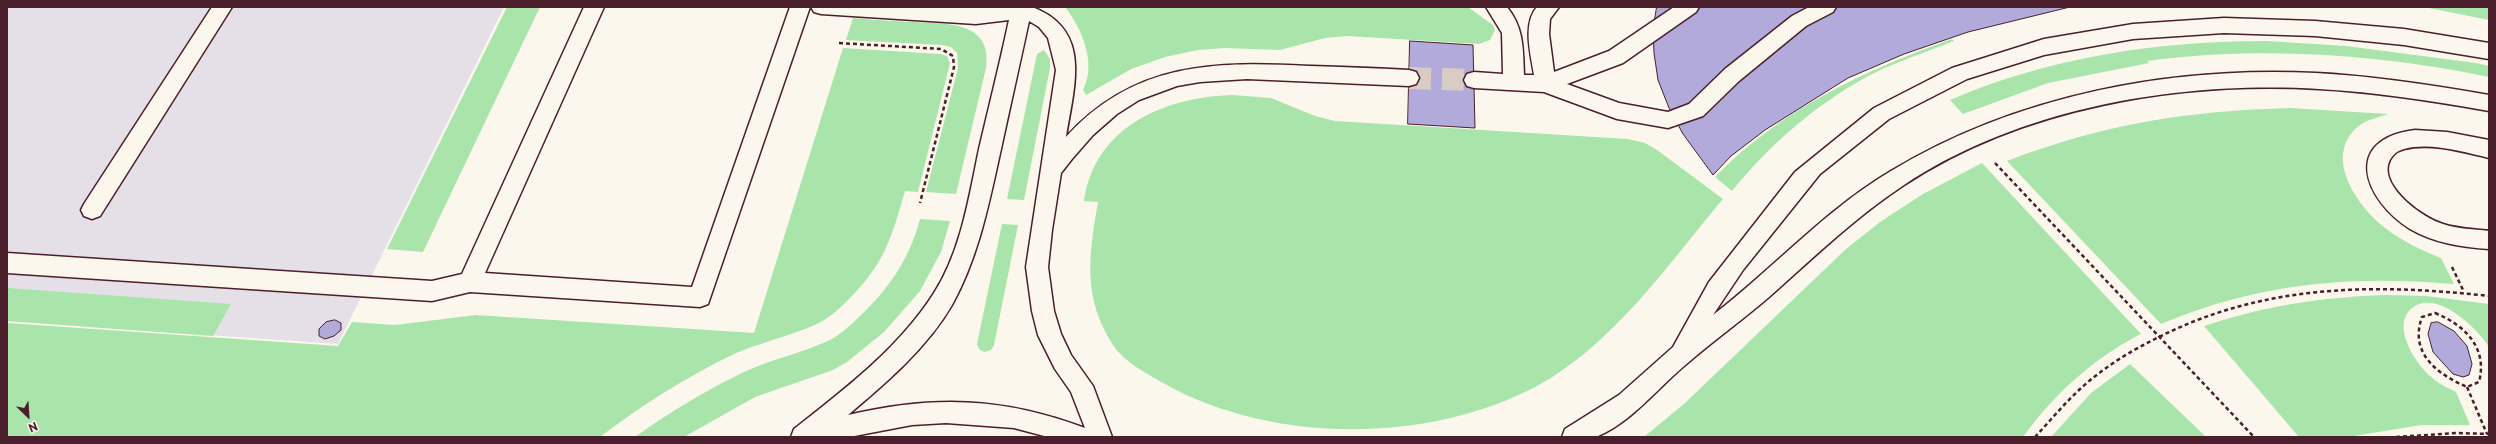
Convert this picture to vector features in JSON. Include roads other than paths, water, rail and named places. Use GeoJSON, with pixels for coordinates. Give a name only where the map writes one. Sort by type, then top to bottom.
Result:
{"type":"FeatureCollection","features":[{"type":"Feature","properties":{"kind":"street"},"geometry":{"type":"LineString","coordinates":[[92,210],[222,7]]}},
{"type":"Feature","properties":{"kind":"street"},"geometry":{"type":"LineString","coordinates":[[470,282],[594,7]]}},
{"type":"Feature","properties":{"kind":"street"},"geometry":{"type":"LineString","coordinates":[[7,263],[432,291],[470,282],[700,297],[800,7]]}},
{"type":"Feature","properties":{"kind":"street"},"geometry":{"type":"LineString","coordinates":[[821,7],[976,16],[1020,8],[1040,18],[1050,26],[1063,46],[1066,60],[1066,70],[1050,170],[1037,267],[1043,311],[1050,335],[1063,362],[1081,386],[1100,437]]}},
{"type":"Feature","properties":{"kind":"street"},"geometry":{"type":"LineString","coordinates":[[1496,7],[1508,22],[1512,33],[1514,82]]}},
{"type":"Feature","properties":{"kind":"street"},"geometry":{"type":"LineString","coordinates":[[1545,84],[1539,34],[1540,16],[1549,7]]}},
{"type":"Feature","properties":{"kind":"street"},"geometry":{"type":"LineString","coordinates":[[1545,84],[1616,57],[1689,7]]}},
{"type":"Feature","properties":{"kind":"street"},"geometry":{"type":"LineString","coordinates":[[1474,80],[1545,84],[1617,111],[1668,120],[1696,110],[1732,75],[1798,21],[1826,7]]}},
{"type":"Feature","properties":{"kind":"street"},"geometry":{"type":"LineString","coordinates":[[803,437],[842,406],[890,362],[931,316],[953,279],[967,244],[978,207],[1020,8]]}},
{"type":"Feature","properties":{"kind":"street"},"geometry":{"type":"LineString","coordinates":[[1677,357],[1721,281],[1811,169],[1847,138],[1892,108],[1937,84],[1981,66],[2033,49],[2084,39],[2191,27],[2320,28],[2425,40],[2489,51]]}},
{"type":"Feature","properties":{"kind":"street"},"geometry":{"type":"LineString","coordinates":[[1050,170],[1090,125],[1110,108],[1133,95],[1176,78],[1230,70],[1409,78]]}},
{"type":"Feature","properties":{"kind":"street"},"geometry":{"type":"LineString","coordinates":[[1574,437],[1634,397],[1677,357],[1758,292],[1856,207],[1919,166],[1968,141],[2021,120],[2088,102],[2164,88],[2220,82],[2308,81],[2351,83],[2489,103]]}},
{"type":"Feature","properties":{"kind":"street"},"geometry":{"type":"LineString","coordinates":[[2489,149],[2443,140],[2406,140],[2393,144],[2382,152],[2376,166],[2381,185],[2387,195],[2414,220],[2429,228],[2455,237],[2489,240]]}},
{"type":"Feature","properties":{"kind":"street"},"geometry":{"type":"LineString","coordinates":[[815,437],[863,422],[900,415],[935,412],[971,413],[1006,417],[1078,437]]}},
{"type":"Feature","properties":{"kind":"tunnel"},"geometry":{"type":"LineString","coordinates":[[1409,78],[1474,80]]}}]}
